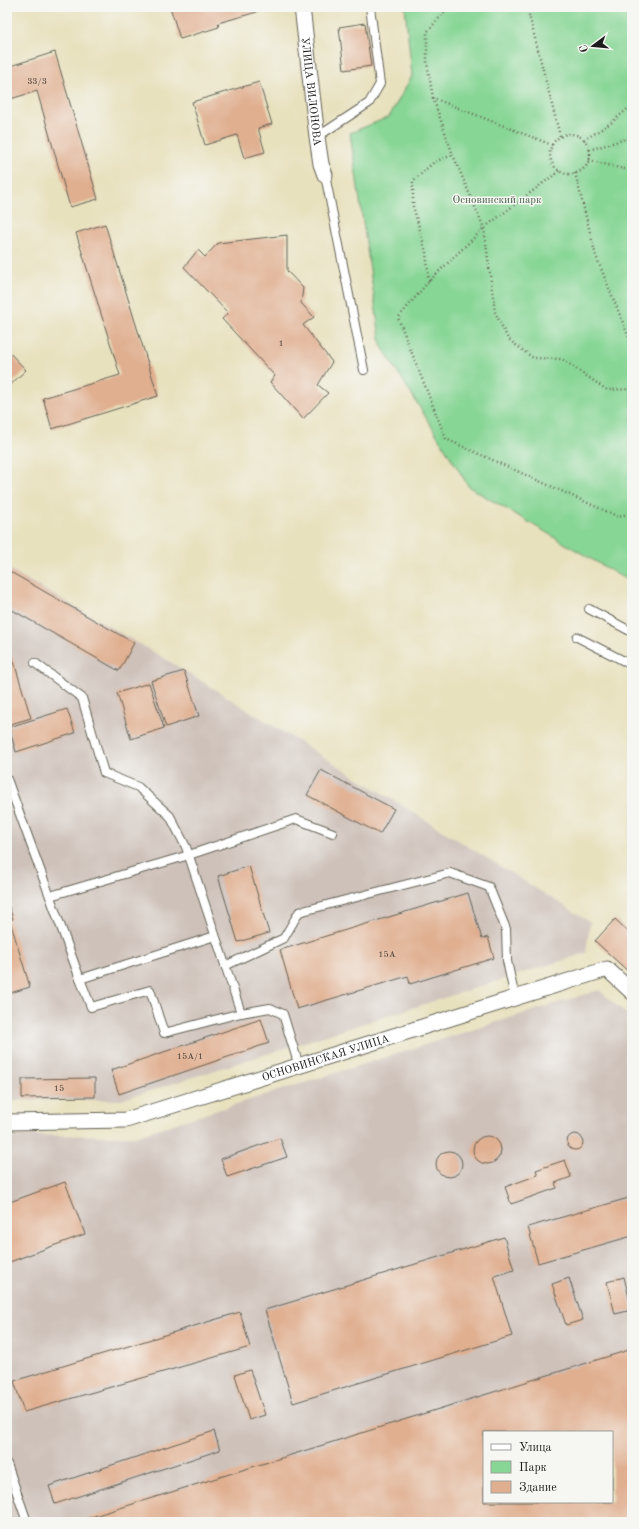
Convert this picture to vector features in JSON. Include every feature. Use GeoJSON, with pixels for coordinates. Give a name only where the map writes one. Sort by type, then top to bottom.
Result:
{"type":"FeatureCollection","features":[{"type":"Feature","properties":{"kind":"street","name":"УЛИЦА ВИЛОНОВА"},"geometry":{"type":"LineString","coordinates":[[302,7],[317,137],[321,164],[325,175]]}},
{"type":"Feature","properties":{"kind":"street","name":"ОСНОВИНСКАЯ УЛИЦА"},"geometry":{"type":"LineString","coordinates":[[7,1122],[126,1120],[608,970],[632,992]]}},
{"type":"Feature","properties":{"kind":"lane"},"geometry":{"type":"LineString","coordinates":[[317,137],[368,103],[380,84],[370,7]]}},
{"type":"Feature","properties":{"kind":"lane"},"geometry":{"type":"LineString","coordinates":[[325,175],[364,370]]}},
{"type":"Feature","properties":{"kind":"lane"},"geometry":{"type":"LineString","coordinates":[[589,609],[632,632]]}},
{"type":"Feature","properties":{"kind":"lane"},"geometry":{"type":"LineString","coordinates":[[577,636],[632,665]]}},
{"type":"Feature","properties":{"kind":"lane"},"geometry":{"type":"LineString","coordinates":[[35,663],[82,698],[104,774],[138,787],[170,816],[189,855],[241,1013]]}},
{"type":"Feature","properties":{"kind":"lane"},"geometry":{"type":"LineString","coordinates":[[7,779],[80,979],[92,1007],[150,990],[164,1033],[241,1013],[270,1008],[283,1014],[299,1066]]}},
{"type":"Feature","properties":{"kind":"lane"},"geometry":{"type":"LineString","coordinates":[[50,896],[189,855],[296,819],[333,832]]}},
{"type":"Feature","properties":{"kind":"lane"},"geometry":{"type":"LineString","coordinates":[[225,966],[284,938],[300,912],[450,873],[489,887],[506,929],[508,961],[515,998]]}},
{"type":"Feature","properties":{"kind":"lane"},"geometry":{"type":"LineString","coordinates":[[80,979],[215,936]]}},
{"type":"Feature","properties":{"kind":"lane"},"geometry":{"type":"LineString","coordinates":[[7,1464],[27,1522]]}},
{"type":"Feature","properties":{"kind":"path"},"geometry":{"type":"LineString","coordinates":[[449,7],[427,32],[427,63],[433,98],[452,155],[484,228],[495,312],[508,339],[533,358],[562,359],[607,390],[632,389]]}},
{"type":"Feature","properties":{"kind":"path"},"geometry":{"type":"LineString","coordinates":[[527,7],[560,136]]}},
{"type":"Feature","properties":{"kind":"path"},"geometry":{"type":"LineString","coordinates":[[433,98],[552,145]]}},
{"type":"Feature","properties":{"kind":"path"},"geometry":{"type":"LineString","coordinates":[[584,140],[611,123],[632,105]]}},
{"type":"Feature","properties":{"kind":"path"},"geometry":{"type":"LineString","coordinates":[[573,134],[584,140],[589,150],[589,160],[581,170],[570,174],[559,171],[552,162],[550,151],[555,140],[560,136],[573,134]]}},
{"type":"Feature","properties":{"kind":"path"},"geometry":{"type":"LineString","coordinates":[[589,150],[632,137]]}},
{"type":"Feature","properties":{"kind":"path"},"geometry":{"type":"LineString","coordinates":[[429,282],[426,252],[412,206],[413,181],[434,162],[452,155]]}},
{"type":"Feature","properties":{"kind":"path"},"geometry":{"type":"LineString","coordinates":[[589,160],[632,171]]}},
{"type":"Feature","properties":{"kind":"path"},"geometry":{"type":"LineString","coordinates":[[559,171],[484,228],[429,282],[398,318],[446,439],[619,517],[632,512]]}},
{"type":"Feature","properties":{"kind":"path"},"geometry":{"type":"LineString","coordinates":[[575,173],[596,256],[632,345]]}},
{"type":"Feature","properties":{"kind":"shaded area"},"geometry":{"type":"Polygon","coordinates":[[[7,568],[164,658],[590,922],[586,953],[121,1100],[7,1100],[7,568]]]}},
{"type":"Feature","properties":{"kind":"shaded area"},"geometry":{"type":"Polygon","coordinates":[[[599,990],[632,1019],[632,1522],[7,1522],[7,1135],[135,1136],[599,990]]]}},
{"type":"Feature","properties":{"kind":"green space","name":"Основинский парк"},"geometry":{"type":"Polygon","coordinates":[[[405,7],[632,7],[632,583],[469,487],[381,345],[350,133],[389,117],[412,76],[405,7]]]}},
{"type":"Feature","properties":{"kind":"building"},"geometry":{"type":"Polygon","coordinates":[[[170,7],[255,7],[257,12],[218,23],[219,27],[180,39],[170,7]]]}},
{"type":"Feature","properties":{"kind":"building"},"geometry":{"type":"Polygon","coordinates":[[[365,23],[371,66],[344,70],[339,27],[365,23]]]}},
{"type":"Feature","properties":{"kind":"building"},"geometry":{"type":"Polygon","coordinates":[[[55,52],[98,199],[70,207],[37,91],[7,100],[7,67],[55,52]]]}},
{"type":"Feature","properties":{"kind":"building"},"geometry":{"type":"Polygon","coordinates":[[[259,82],[272,124],[258,128],[265,152],[244,158],[237,135],[205,145],[192,102],[259,82]]]}},
{"type":"Feature","properties":{"kind":"building"},"geometry":{"type":"Polygon","coordinates":[[[105,224],[158,396],[52,429],[43,398],[120,375],[76,233],[105,224]]]}},
{"type":"Feature","properties":{"kind":"building"},"geometry":{"type":"Polygon","coordinates":[[[287,235],[287,271],[303,288],[301,303],[314,317],[303,325],[332,362],[318,385],[328,393],[303,419],[270,382],[275,376],[222,319],[228,313],[184,267],[198,250],[205,257],[218,243],[287,235]]]}},
{"type":"Feature","properties":{"kind":"building"},"geometry":{"type":"Polygon","coordinates":[[[7,350],[26,370],[7,388],[7,350]]]}},
{"type":"Feature","properties":{"kind":"building"},"geometry":{"type":"Polygon","coordinates":[[[7,570],[134,643],[119,671],[7,607],[7,570]]]}},
{"type":"Feature","properties":{"kind":"building"},"geometry":{"type":"Polygon","coordinates":[[[7,639],[31,718],[7,725],[7,639]]]}},
{"type":"Feature","properties":{"kind":"building"},"geometry":{"type":"Polygon","coordinates":[[[184,671],[199,716],[166,727],[151,681],[184,671]]]}},
{"type":"Feature","properties":{"kind":"building"},"geometry":{"type":"Polygon","coordinates":[[[149,683],[164,728],[131,739],[117,693],[149,683]]]}},
{"type":"Feature","properties":{"kind":"building"},"geometry":{"type":"Polygon","coordinates":[[[67,709],[75,733],[16,752],[9,727],[67,709]]]}},
{"type":"Feature","properties":{"kind":"building"},"geometry":{"type":"Polygon","coordinates":[[[321,770],[394,809],[380,834],[307,795],[321,770]]]}},
{"type":"Feature","properties":{"kind":"building"},"geometry":{"type":"Polygon","coordinates":[[[249,866],[269,933],[238,942],[218,876],[249,866]]]}},
{"type":"Feature","properties":{"kind":"building"},"geometry":{"type":"Polygon","coordinates":[[[468,893],[482,939],[488,937],[494,958],[410,984],[408,976],[297,1009],[280,950],[468,893]]]}},
{"type":"Feature","properties":{"kind":"building"},"geometry":{"type":"Polygon","coordinates":[[[7,901],[13,919],[7,921],[7,901]]]}},
{"type":"Feature","properties":{"kind":"building"},"geometry":{"type":"Polygon","coordinates":[[[615,919],[632,935],[632,975],[595,941],[615,919]]]}},
{"type":"Feature","properties":{"kind":"building"},"geometry":{"type":"Polygon","coordinates":[[[10,921],[30,987],[7,994],[7,922],[10,921]]]}},
{"type":"Feature","properties":{"kind":"building"},"geometry":{"type":"Polygon","coordinates":[[[261,1019],[269,1043],[119,1094],[111,1070],[261,1019]]]}},
{"type":"Feature","properties":{"kind":"building"},"geometry":{"type":"Polygon","coordinates":[[[95,1078],[95,1097],[22,1098],[22,1079],[95,1078]]]}},
{"type":"Feature","properties":{"kind":"building"},"geometry":{"type":"Polygon","coordinates":[[[572,1134],[578,1134],[583,1139],[581,1148],[578,1150],[572,1150],[567,1145],[567,1139],[572,1134]]]}},
{"type":"Feature","properties":{"kind":"building"},"geometry":{"type":"Polygon","coordinates":[[[487,1136],[497,1140],[501,1150],[497,1160],[487,1164],[477,1160],[473,1150],[477,1140],[487,1136]]]}},
{"type":"Feature","properties":{"kind":"building"},"geometry":{"type":"Polygon","coordinates":[[[280,1138],[287,1157],[227,1177],[221,1159],[280,1138]]]}},
{"type":"Feature","properties":{"kind":"building"},"geometry":{"type":"Polygon","coordinates":[[[449,1151],[459,1154],[462,1164],[459,1174],[449,1177],[439,1174],[436,1164],[439,1154],[449,1151]]]}},
{"type":"Feature","properties":{"kind":"building"},"geometry":{"type":"Polygon","coordinates":[[[565,1160],[571,1177],[555,1183],[557,1188],[511,1204],[505,1187],[538,1175],[536,1170],[565,1160]]]}},
{"type":"Feature","properties":{"kind":"building"},"geometry":{"type":"Polygon","coordinates":[[[65,1182],[85,1234],[7,1263],[7,1203],[65,1182]]]}},
{"type":"Feature","properties":{"kind":"building"},"geometry":{"type":"Polygon","coordinates":[[[632,1197],[632,1236],[538,1263],[528,1227],[632,1197]]]}},
{"type":"Feature","properties":{"kind":"building"},"geometry":{"type":"Polygon","coordinates":[[[504,1237],[514,1270],[494,1276],[512,1336],[293,1403],[265,1310],[504,1237]]]}},
{"type":"Feature","properties":{"kind":"building"},"geometry":{"type":"Polygon","coordinates":[[[624,1277],[632,1310],[615,1314],[607,1282],[624,1277]]]}},
{"type":"Feature","properties":{"kind":"building"},"geometry":{"type":"Polygon","coordinates":[[[569,1278],[583,1320],[566,1325],[552,1284],[569,1278]]]}},
{"type":"Feature","properties":{"kind":"building"},"geometry":{"type":"Polygon","coordinates":[[[240,1312],[250,1347],[24,1412],[14,1381],[240,1312]]]}},
{"type":"Feature","properties":{"kind":"building"},"geometry":{"type":"Polygon","coordinates":[[[632,1349],[632,1522],[75,1522],[632,1349]]]}},
{"type":"Feature","properties":{"kind":"building"},"geometry":{"type":"Polygon","coordinates":[[[250,1370],[265,1415],[249,1420],[235,1375],[250,1370]]]}},
{"type":"Feature","properties":{"kind":"building"},"geometry":{"type":"Polygon","coordinates":[[[214,1431],[220,1450],[55,1504],[49,1486],[214,1431]]]}}]}
